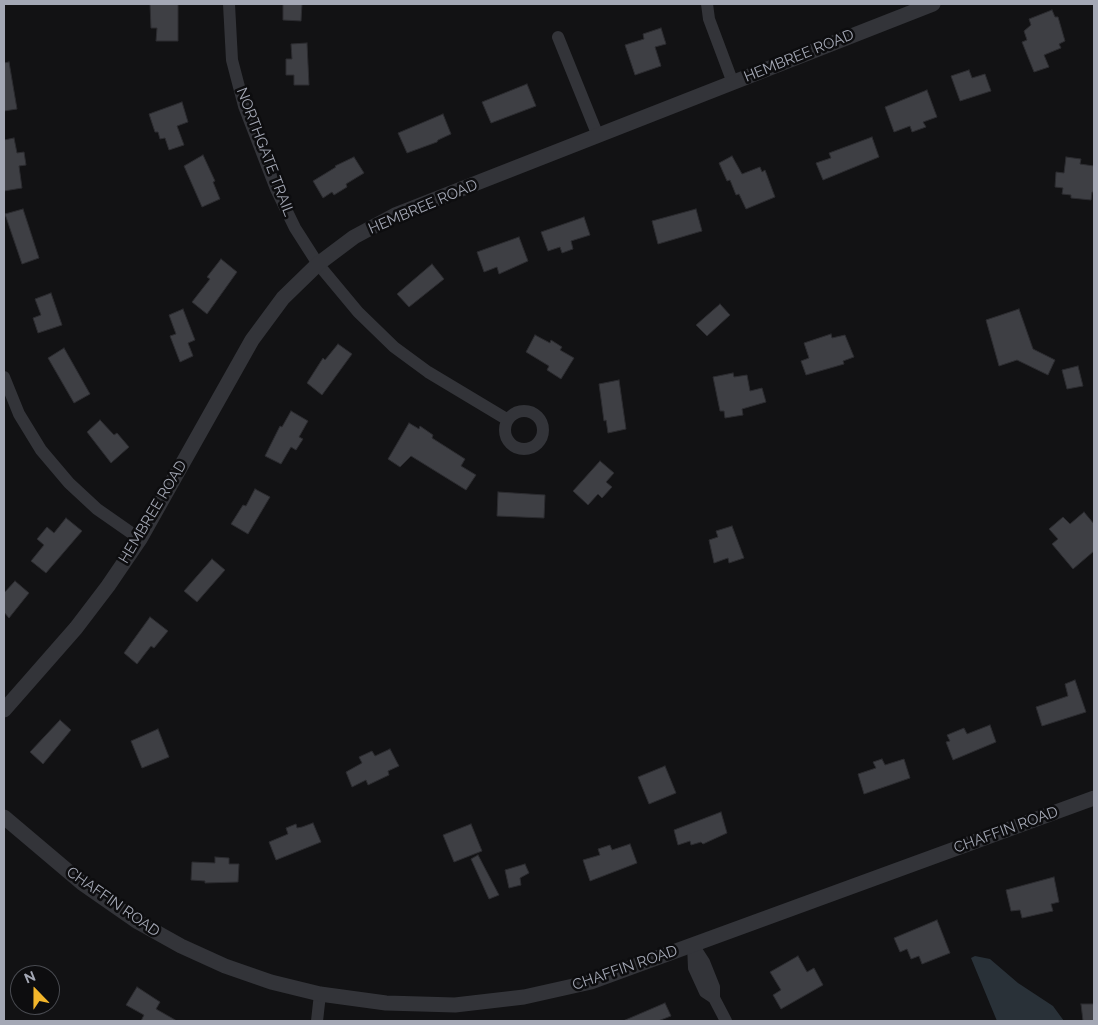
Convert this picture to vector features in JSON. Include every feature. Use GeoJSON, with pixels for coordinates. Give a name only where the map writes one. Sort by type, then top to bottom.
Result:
{"type":"FeatureCollection","features":[{"type":"Feature","properties":{"kind":"street","name":"NORTHGATE TRAIL"},"geometry":{"type":"LineString","coordinates":[[229,4],[232,60],[244,106],[276,190],[295,228],[318,264],[358,312],[394,347],[428,372],[508,420]]}},
{"type":"Feature","properties":{"kind":"street"},"geometry":{"type":"LineString","coordinates":[[707,4],[710,19],[733,82]]}},
{"type":"Feature","properties":{"kind":"street","name":"HEMBREE ROAD"},"geometry":{"type":"LineString","coordinates":[[4,710],[76,628],[108,586],[140,538],[252,340],[284,298],[318,264],[354,237],[396,215],[933,4]]}},
{"type":"Feature","properties":{"kind":"street"},"geometry":{"type":"LineString","coordinates":[[558,37],[598,136]]}},
{"type":"Feature","properties":{"kind":"street"},"geometry":{"type":"LineString","coordinates":[[4,377],[19,414],[41,450],[69,484],[97,509],[140,538]]}},
{"type":"Feature","properties":{"kind":"street","name":"CHAFFIN ROAD"},"geometry":{"type":"LineString","coordinates":[[4,817],[82,883],[138,922],[180,946],[225,966],[271,982],[320,994],[386,1003],[455,1005],[524,997],[591,982],[1094,798]]}},
{"type":"Feature","properties":{"kind":"street"},"geometry":{"type":"LineString","coordinates":[[693,945],[694,968],[705,992],[714,998],[726,1021]]}},
{"type":"Feature","properties":{"kind":"street"},"geometry":{"type":"LineString","coordinates":[[317,1021],[320,994]]}},
{"type":"Feature","properties":{"kind":"shaded area"},"geometry":{"type":"Polygon","coordinates":[[[975,956],[990,959],[1018,983],[1053,1006],[1064,1021],[997,1021],[971,958],[975,956]]]}},
{"type":"Feature","properties":{"kind":"building"},"geometry":{"type":"Polygon","coordinates":[[[150,4],[178,4],[178,41],[156,41],[157,28],[151,28],[150,4]]]}},
{"type":"Feature","properties":{"kind":"building"},"geometry":{"type":"Polygon","coordinates":[[[283,4],[302,4],[301,21],[283,20],[283,4]]]}},
{"type":"Feature","properties":{"kind":"building"},"geometry":{"type":"Polygon","coordinates":[[[1052,10],[1055,17],[1058,17],[1065,41],[1059,44],[1061,48],[1044,55],[1049,67],[1034,72],[1022,42],[1027,40],[1024,31],[1031,25],[1029,19],[1052,10]]]}},
{"type":"Feature","properties":{"kind":"building"},"geometry":{"type":"Polygon","coordinates":[[[661,28],[666,44],[655,47],[661,66],[635,75],[625,45],[644,39],[643,34],[661,28]]]}},
{"type":"Feature","properties":{"kind":"building"},"geometry":{"type":"Polygon","coordinates":[[[307,43],[309,85],[294,85],[294,75],[286,75],[286,59],[292,59],[291,44],[307,43]]]}},
{"type":"Feature","properties":{"kind":"building"},"geometry":{"type":"Polygon","coordinates":[[[9,62],[17,109],[4,111],[4,63],[9,62]]]}},
{"type":"Feature","properties":{"kind":"building"},"geometry":{"type":"Polygon","coordinates":[[[969,70],[972,78],[985,74],[991,91],[960,101],[951,76],[969,70]]]}},
{"type":"Feature","properties":{"kind":"building"},"geometry":{"type":"Polygon","coordinates":[[[527,84],[536,106],[491,123],[482,102],[527,84]]]}},
{"type":"Feature","properties":{"kind":"building"},"geometry":{"type":"Polygon","coordinates":[[[927,90],[937,117],[923,122],[926,127],[912,132],[910,126],[894,132],[885,107],[927,90]]]}},
{"type":"Feature","properties":{"kind":"building"},"geometry":{"type":"Polygon","coordinates":[[[182,102],[188,122],[177,126],[184,145],[169,150],[165,138],[160,139],[158,132],[155,132],[149,114],[182,102]]]}},
{"type":"Feature","properties":{"kind":"building"},"geometry":{"type":"Polygon","coordinates":[[[443,114],[451,134],[437,142],[407,153],[398,133],[443,114]]]}},
{"type":"Feature","properties":{"kind":"building"},"geometry":{"type":"Polygon","coordinates":[[[872,137],[879,157],[823,180],[816,163],[831,158],[829,153],[872,137]]]}},
{"type":"Feature","properties":{"kind":"building"},"geometry":{"type":"Polygon","coordinates":[[[14,138],[17,153],[24,152],[26,165],[19,166],[22,188],[4,191],[4,140],[14,138]]]}},
{"type":"Feature","properties":{"kind":"building"},"geometry":{"type":"Polygon","coordinates":[[[203,155],[215,181],[213,182],[220,199],[202,207],[184,166],[203,155]]]}},
{"type":"Feature","properties":{"kind":"building"},"geometry":{"type":"Polygon","coordinates":[[[732,156],[742,174],[760,167],[762,172],[765,170],[775,197],[746,209],[739,194],[736,195],[730,180],[727,181],[719,163],[732,156]]]}},
{"type":"Feature","properties":{"kind":"building"},"geometry":{"type":"Polygon","coordinates":[[[354,157],[364,173],[346,184],[347,187],[334,195],[332,192],[323,198],[313,181],[335,166],[354,157]]]}},
{"type":"Feature","properties":{"kind":"building"},"geometry":{"type":"Polygon","coordinates":[[[1066,157],[1081,159],[1080,164],[1094,166],[1094,192],[1092,192],[1091,200],[1071,198],[1071,195],[1062,194],[1063,188],[1055,187],[1056,172],[1064,173],[1066,157]]]}},
{"type":"Feature","properties":{"kind":"building"},"geometry":{"type":"Polygon","coordinates":[[[23,209],[39,258],[22,264],[5,214],[23,209]]]}},
{"type":"Feature","properties":{"kind":"building"},"geometry":{"type":"Polygon","coordinates":[[[696,209],[702,231],[658,244],[652,221],[696,209]]]}},
{"type":"Feature","properties":{"kind":"building"},"geometry":{"type":"Polygon","coordinates":[[[584,217],[590,235],[571,241],[573,249],[562,253],[560,247],[548,251],[541,232],[584,217]]]}},
{"type":"Feature","properties":{"kind":"building"},"geometry":{"type":"Polygon","coordinates":[[[519,237],[528,261],[499,274],[497,267],[484,272],[477,252],[519,237]]]}},
{"type":"Feature","properties":{"kind":"building"},"geometry":{"type":"Polygon","coordinates":[[[221,259],[237,272],[207,314],[192,302],[210,279],[207,277],[221,259]]]}},
{"type":"Feature","properties":{"kind":"building"},"geometry":{"type":"Polygon","coordinates":[[[432,264],[444,279],[409,307],[397,294],[432,264]]]}},
{"type":"Feature","properties":{"kind":"building"},"geometry":{"type":"Polygon","coordinates":[[[51,293],[62,325],[38,333],[33,318],[41,315],[35,299],[51,293]]]}},
{"type":"Feature","properties":{"kind":"building"},"geometry":{"type":"Polygon","coordinates":[[[720,304],[730,315],[707,336],[696,325],[720,304]]]}},
{"type":"Feature","properties":{"kind":"building"},"geometry":{"type":"Polygon","coordinates":[[[183,309],[195,340],[188,343],[193,356],[180,362],[170,336],[176,334],[169,315],[183,309]]]}},
{"type":"Feature","properties":{"kind":"building"},"geometry":{"type":"Polygon","coordinates":[[[1019,309],[1033,349],[1055,360],[1048,375],[1017,360],[999,366],[986,320],[1019,309]]]}},
{"type":"Feature","properties":{"kind":"building"},"geometry":{"type":"Polygon","coordinates":[[[831,334],[832,338],[845,335],[854,357],[843,361],[844,364],[806,375],[801,361],[809,358],[804,343],[831,334]]]}},
{"type":"Feature","properties":{"kind":"building"},"geometry":{"type":"Polygon","coordinates":[[[535,335],[550,343],[551,340],[562,347],[560,350],[574,358],[561,379],[547,370],[549,366],[526,352],[535,335]]]}},
{"type":"Feature","properties":{"kind":"building"},"geometry":{"type":"Polygon","coordinates":[[[338,344],[352,354],[322,395],[307,383],[323,358],[325,360],[338,344]]]}},
{"type":"Feature","properties":{"kind":"building"},"geometry":{"type":"Polygon","coordinates":[[[64,348],[90,394],[74,403],[48,358],[64,348]]]}},
{"type":"Feature","properties":{"kind":"building"},"geometry":{"type":"Polygon","coordinates":[[[1078,366],[1083,386],[1067,389],[1062,370],[1078,366]]]}},
{"type":"Feature","properties":{"kind":"building"},"geometry":{"type":"Polygon","coordinates":[[[733,373],[734,377],[747,375],[750,391],[762,388],[766,402],[742,409],[743,415],[725,418],[724,411],[720,411],[713,377],[733,373]]]}},
{"type":"Feature","properties":{"kind":"building"},"geometry":{"type":"Polygon","coordinates":[[[619,380],[626,429],[608,433],[606,420],[604,421],[599,384],[619,380]]]}},
{"type":"Feature","properties":{"kind":"building"},"geometry":{"type":"Polygon","coordinates":[[[291,411],[308,421],[299,437],[303,439],[296,450],[291,447],[281,464],[265,456],[280,426],[282,427],[291,411]]]}},
{"type":"Feature","properties":{"kind":"building"},"geometry":{"type":"Polygon","coordinates":[[[100,420],[114,435],[117,433],[129,447],[111,463],[87,432],[100,420]]]}},
{"type":"Feature","properties":{"kind":"building"},"geometry":{"type":"Polygon","coordinates":[[[409,423],[419,429],[420,426],[433,435],[432,438],[465,459],[461,466],[476,475],[466,490],[411,456],[400,467],[388,459],[409,423]]]}},
{"type":"Feature","properties":{"kind":"building"},"geometry":{"type":"Polygon","coordinates":[[[600,461],[614,473],[606,482],[612,487],[602,498],[598,494],[588,505],[573,491],[600,461]]]}},
{"type":"Feature","properties":{"kind":"building"},"geometry":{"type":"Polygon","coordinates":[[[255,489],[270,497],[248,534],[231,524],[243,505],[246,506],[255,489]]]}},
{"type":"Feature","properties":{"kind":"building"},"geometry":{"type":"Polygon","coordinates":[[[498,492],[545,495],[544,518],[497,516],[498,492]]]}},
{"type":"Feature","properties":{"kind":"building"},"geometry":{"type":"Polygon","coordinates":[[[1084,512],[1094,524],[1094,551],[1073,569],[1052,544],[1058,539],[1049,529],[1063,517],[1070,524],[1084,512]]]}},
{"type":"Feature","properties":{"kind":"building"},"geometry":{"type":"Polygon","coordinates":[[[66,518],[82,531],[46,573],[31,561],[44,545],[37,539],[47,527],[54,533],[66,518]]]}},
{"type":"Feature","properties":{"kind":"building"},"geometry":{"type":"Polygon","coordinates":[[[732,526],[744,558],[729,563],[728,558],[714,563],[709,540],[718,537],[716,531],[732,526]]]}},
{"type":"Feature","properties":{"kind":"building"},"geometry":{"type":"Polygon","coordinates":[[[212,559],[225,570],[197,602],[184,591],[212,559]]]}},
{"type":"Feature","properties":{"kind":"building"},"geometry":{"type":"Polygon","coordinates":[[[15,581],[29,593],[9,618],[4,612],[4,593],[15,581]]]}},
{"type":"Feature","properties":{"kind":"building"},"geometry":{"type":"Polygon","coordinates":[[[150,617],[168,631],[154,648],[151,646],[137,664],[124,653],[150,617]]]}},
{"type":"Feature","properties":{"kind":"building"},"geometry":{"type":"Polygon","coordinates":[[[1075,680],[1086,712],[1042,726],[1036,707],[1068,696],[1065,684],[1075,680]]]}},
{"type":"Feature","properties":{"kind":"building"},"geometry":{"type":"Polygon","coordinates":[[[60,720],[71,730],[43,764],[30,752],[60,720]]]}},
{"type":"Feature","properties":{"kind":"building"},"geometry":{"type":"Polygon","coordinates":[[[990,725],[996,742],[953,760],[946,742],[950,741],[947,735],[964,728],[967,734],[990,725]]]}},
{"type":"Feature","properties":{"kind":"building"},"geometry":{"type":"Polygon","coordinates":[[[158,729],[169,757],[142,768],[131,741],[158,729]]]}},
{"type":"Feature","properties":{"kind":"building"},"geometry":{"type":"Polygon","coordinates":[[[390,749],[399,766],[388,771],[389,775],[368,785],[366,780],[352,787],[346,772],[362,763],[359,757],[372,751],[375,756],[390,749]]]}},
{"type":"Feature","properties":{"kind":"building"},"geometry":{"type":"Polygon","coordinates":[[[882,759],[885,765],[904,759],[910,778],[864,794],[858,774],[876,768],[873,762],[882,759]]]}},
{"type":"Feature","properties":{"kind":"building"},"geometry":{"type":"Polygon","coordinates":[[[665,766],[676,793],[649,804],[638,777],[665,766]]]}},
{"type":"Feature","properties":{"kind":"building"},"geometry":{"type":"Polygon","coordinates":[[[721,812],[727,833],[703,844],[701,842],[691,845],[690,841],[678,845],[674,830],[721,812]]]}},
{"type":"Feature","properties":{"kind":"building"},"geometry":{"type":"Polygon","coordinates":[[[313,823],[321,842],[276,860],[269,842],[288,834],[286,828],[296,824],[297,828],[313,823]]]}},
{"type":"Feature","properties":{"kind":"building"},"geometry":{"type":"Polygon","coordinates":[[[471,824],[482,851],[454,862],[443,835],[471,824]]]}},
{"type":"Feature","properties":{"kind":"building"},"geometry":{"type":"Polygon","coordinates":[[[630,844],[637,863],[590,881],[583,860],[600,855],[598,849],[610,845],[612,850],[630,844]]]}},
{"type":"Feature","properties":{"kind":"building"},"geometry":{"type":"Polygon","coordinates":[[[478,855],[499,895],[489,899],[471,859],[478,855]]]}},
{"type":"Feature","properties":{"kind":"building"},"geometry":{"type":"Polygon","coordinates":[[[215,857],[229,858],[229,864],[239,864],[238,882],[205,883],[205,881],[191,880],[192,862],[215,863],[215,857]]]}},
{"type":"Feature","properties":{"kind":"building"},"geometry":{"type":"Polygon","coordinates":[[[525,864],[529,873],[520,878],[521,885],[509,888],[505,870],[525,864]]]}},
{"type":"Feature","properties":{"kind":"building"},"geometry":{"type":"Polygon","coordinates":[[[1054,877],[1059,902],[1051,904],[1053,911],[1022,918],[1020,910],[1011,911],[1006,890],[1054,877]]]}},
{"type":"Feature","properties":{"kind":"building"},"geometry":{"type":"Polygon","coordinates":[[[937,920],[950,953],[922,964],[919,956],[911,959],[907,949],[900,952],[894,938],[937,920]]]}},
{"type":"Feature","properties":{"kind":"building"},"geometry":{"type":"Polygon","coordinates":[[[798,956],[807,972],[814,968],[823,985],[781,1009],[773,995],[781,990],[770,972],[798,956]]]}},
{"type":"Feature","properties":{"kind":"building"},"geometry":{"type":"Polygon","coordinates":[[[137,987],[160,1002],[156,1009],[177,1021],[141,1021],[144,1015],[126,1005],[137,987]]]}},
{"type":"Feature","properties":{"kind":"building"},"geometry":{"type":"Polygon","coordinates":[[[665,1003],[671,1016],[658,1021],[623,1021],[665,1003]]]}},
{"type":"Feature","properties":{"kind":"building"},"geometry":{"type":"Polygon","coordinates":[[[1081,1004],[1094,1004],[1094,1021],[1083,1021],[1081,1004]]]}}]}
